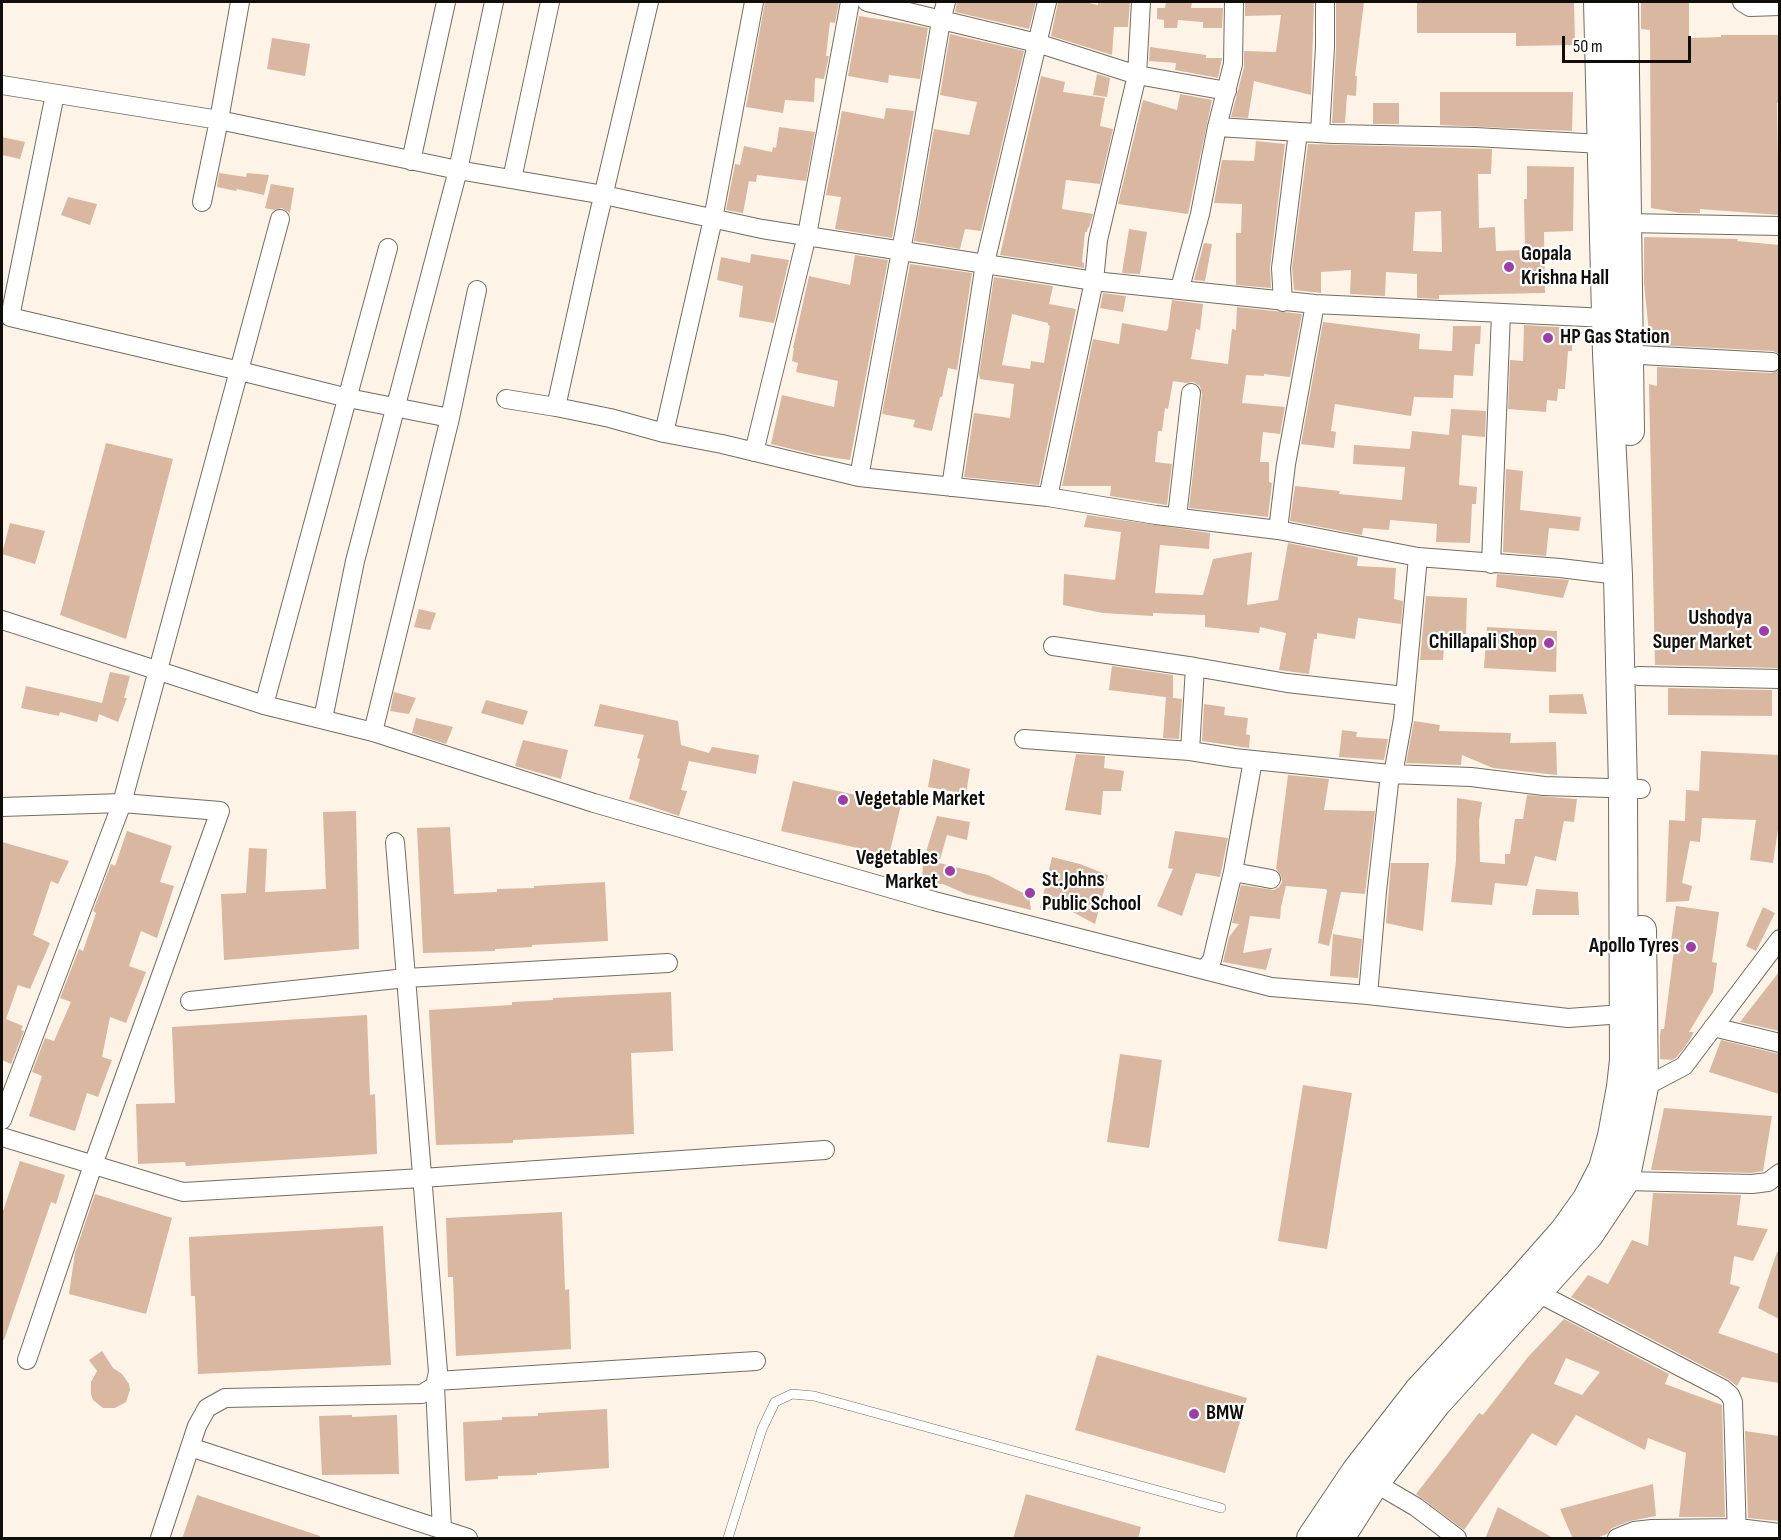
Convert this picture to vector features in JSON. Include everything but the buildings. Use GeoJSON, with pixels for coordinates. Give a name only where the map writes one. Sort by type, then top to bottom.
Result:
{"type":"FeatureCollection","features":[{"type":"Feature","properties":{"kind":"main road"},"geometry":{"type":"LineString","coordinates":[[1311,1539],[1356,1471],[1419,1390],[1564,1231],[1587,1199],[1603,1168],[1633,1087],[1624,1060],[1623,1014],[1638,675],[1618,354],[1607,318],[1598,2]]}},
{"type":"Feature","properties":{"kind":"main road"},"geometry":{"type":"LineString","coordinates":[[1340,1539],[1375,1484],[1436,1404],[1589,1235],[1625,1181],[1633,1087],[1632,789],[1618,575],[1618,354],[1627,222],[1624,2]]}},
{"type":"Feature","properties":{"kind":"street"},"geometry":{"type":"LineString","coordinates":[[202,202],[240,2]]}},
{"type":"Feature","properties":{"kind":"street"},"geometry":{"type":"LineString","coordinates":[[411,161],[446,2]]}},
{"type":"Feature","properties":{"kind":"street"},"geometry":{"type":"LineString","coordinates":[[323,719],[355,561],[458,170],[494,2]]}},
{"type":"Feature","properties":{"kind":"street"},"geometry":{"type":"LineString","coordinates":[[513,179],[550,2]]}},
{"type":"Feature","properties":{"kind":"street"},"geometry":{"type":"LineString","coordinates":[[556,407],[649,2]]}},
{"type":"Feature","properties":{"kind":"street"},"geometry":{"type":"LineString","coordinates":[[663,434],[713,219],[754,2]]}},
{"type":"Feature","properties":{"kind":"street"},"geometry":{"type":"LineString","coordinates":[[754,453],[807,235],[850,2]]}},
{"type":"Feature","properties":{"kind":"street"},"geometry":{"type":"LineString","coordinates":[[867,2],[1037,43],[1137,75],[1227,91]]}},
{"type":"Feature","properties":{"kind":"street"},"geometry":{"type":"LineString","coordinates":[[859,477],[902,250],[940,21],[946,2]]}},
{"type":"Feature","properties":{"kind":"street"},"geometry":{"type":"LineString","coordinates":[[951,487],[984,263],[1047,2]]}},
{"type":"Feature","properties":{"kind":"street"},"geometry":{"type":"LineString","coordinates":[[1048,497],[1094,280],[1098,240],[1137,75],[1141,2]]}},
{"type":"Feature","properties":{"kind":"street"},"geometry":{"type":"LineString","coordinates":[[1180,288],[1200,214],[1217,127],[1233,64],[1234,2]]}},
{"type":"Feature","properties":{"kind":"street"},"geometry":{"type":"LineString","coordinates":[[1320,134],[1325,2]]}},
{"type":"Feature","properties":{"kind":"street"},"geometry":{"type":"LineString","coordinates":[[1742,2],[1750,7],[1779,6]]}},
{"type":"Feature","properties":{"kind":"street"},"geometry":{"type":"LineString","coordinates":[[2,85],[219,120],[411,161],[604,195],[762,230],[1094,280],[1180,288],[1283,302],[1607,318]]}},
{"type":"Feature","properties":{"kind":"street"},"geometry":{"type":"LineString","coordinates":[[55,94],[6,316],[240,370],[348,398],[450,418]]}},
{"type":"Feature","properties":{"kind":"street"},"geometry":{"type":"LineString","coordinates":[[1217,127],[1320,134],[1474,137],[1602,144]]}},
{"type":"Feature","properties":{"kind":"street"},"geometry":{"type":"LineString","coordinates":[[1283,302],[1281,268],[1298,132]]}},
{"type":"Feature","properties":{"kind":"street"},"geometry":{"type":"LineString","coordinates":[[2,1120],[122,803],[280,219]]}},
{"type":"Feature","properties":{"kind":"street"},"geometry":{"type":"LineString","coordinates":[[1627,222],[1779,226]]}},
{"type":"Feature","properties":{"kind":"street"},"geometry":{"type":"LineString","coordinates":[[264,705],[388,248]]}},
{"type":"Feature","properties":{"kind":"street"},"geometry":{"type":"LineString","coordinates":[[373,732],[450,418],[477,290]]}},
{"type":"Feature","properties":{"kind":"street"},"geometry":{"type":"LineString","coordinates":[[1278,530],[1286,464],[1316,304]]}},
{"type":"Feature","properties":{"kind":"street"},"geometry":{"type":"LineString","coordinates":[[1491,564],[1501,313]]}},
{"type":"Feature","properties":{"kind":"street"},"geometry":{"type":"LineString","coordinates":[[1618,354],[1772,362]]}},
{"type":"Feature","properties":{"kind":"street"},"geometry":{"type":"LineString","coordinates":[[1177,517],[1191,393]]}},
{"type":"Feature","properties":{"kind":"street"},"geometry":{"type":"LineString","coordinates":[[506,399],[610,418],[663,434],[722,444],[859,477],[1048,497],[1156,515],[1278,530],[1418,557],[1618,575]]}},
{"type":"Feature","properties":{"kind":"street"},"geometry":{"type":"LineString","coordinates":[[1368,995],[1390,774],[1394,769],[1405,696],[1418,557]]}},
{"type":"Feature","properties":{"kind":"street"},"geometry":{"type":"LineString","coordinates":[[2,620],[264,705],[373,732],[594,803],[911,895],[1271,987],[1368,995],[1568,1018],[1623,1014]]}},
{"type":"Feature","properties":{"kind":"street"},"geometry":{"type":"LineString","coordinates":[[1053,646],[1287,683],[1405,696]]}},
{"type":"Feature","properties":{"kind":"street"},"geometry":{"type":"LineString","coordinates":[[1190,751],[1195,667]]}},
{"type":"Feature","properties":{"kind":"street"},"geometry":{"type":"LineString","coordinates":[[1638,675],[1779,679]]}},
{"type":"Feature","properties":{"kind":"street"},"geometry":{"type":"LineString","coordinates":[[1024,739],[1190,751],[1390,774],[1471,777],[1544,786],[1632,789]]}},
{"type":"Feature","properties":{"kind":"street"},"geometry":{"type":"LineString","coordinates":[[1204,970],[1212,960],[1233,872],[1253,760]]}},
{"type":"Feature","properties":{"kind":"street"},"geometry":{"type":"LineString","coordinates":[[2,807],[122,803],[220,811],[93,1165],[27,1360]]}},
{"type":"Feature","properties":{"kind":"street"},"geometry":{"type":"LineString","coordinates":[[395,842],[438,1372],[435,1383],[442,1530]]}},
{"type":"Feature","properties":{"kind":"street"},"geometry":{"type":"LineString","coordinates":[[1233,872],[1271,879]]}},
{"type":"Feature","properties":{"kind":"street"},"geometry":{"type":"LineString","coordinates":[[1633,1087],[1684,1066],[1779,939]]}},
{"type":"Feature","properties":{"kind":"street"},"geometry":{"type":"LineString","coordinates":[[190,1001],[406,978],[668,963]]}},
{"type":"Feature","properties":{"kind":"street"},"geometry":{"type":"LineString","coordinates":[[1713,1027],[1779,1043]]}},
{"type":"Feature","properties":{"kind":"street"},"geometry":{"type":"LineString","coordinates":[[2,1137],[183,1192],[825,1150]]}},
{"type":"Feature","properties":{"kind":"street"},"geometry":{"type":"LineString","coordinates":[[1625,1181],[1752,1184],[1768,1182],[1779,1173]]}},
{"type":"Feature","properties":{"kind":"street"},"geometry":{"type":"LineString","coordinates":[[1538,1293],[1724,1389],[1730,1395],[1733,1402],[1738,1533]]}},
{"type":"Feature","properties":{"kind":"street"},"geometry":{"type":"LineString","coordinates":[[160,1539],[190,1447],[207,1408],[225,1398],[422,1394],[435,1383],[756,1361]]}},
{"type":"Feature","properties":{"kind":"street"},"geometry":{"type":"LineString","coordinates":[[190,1447],[468,1539]]}},
{"type":"Feature","properties":{"kind":"street"},"geometry":{"type":"LineString","coordinates":[[1375,1484],[1416,1507],[1450,1536]]}},
{"type":"Feature","properties":{"kind":"street"},"geometry":{"type":"LineString","coordinates":[[1617,1539],[1634,1531],[1652,1529],[1779,1533]]}},
{"type":"Feature","properties":{"kind":"lane"},"geometry":{"type":"LineString","coordinates":[[728,1539],[762,1428],[775,1402],[792,1394],[825,1399],[1221,1508]]}},
{"type":"Feature","properties":{"kind":"place","name":"Gopala Krishna Hall"},"geometry":{"type":"Point","coordinates":[1509,267]}},
{"type":"Feature","properties":{"kind":"place","name":"HP Gas Station"},"geometry":{"type":"Point","coordinates":[1548,338]}},
{"type":"Feature","properties":{"kind":"place","name":"Ushodya Super Market"},"geometry":{"type":"Point","coordinates":[1764,631]}},
{"type":"Feature","properties":{"kind":"place","name":"Chillapali Shop"},"geometry":{"type":"Point","coordinates":[1549,643]}},
{"type":"Feature","properties":{"kind":"place","name":"Vegetable Market"},"geometry":{"type":"Point","coordinates":[843,800]}},
{"type":"Feature","properties":{"kind":"place","name":"Vegetables Market"},"geometry":{"type":"Point","coordinates":[950,871]}},
{"type":"Feature","properties":{"kind":"place","name":"St.Johns Public School"},"geometry":{"type":"Point","coordinates":[1030,893]}},
{"type":"Feature","properties":{"kind":"place","name":"Apollo Tyres"},"geometry":{"type":"Point","coordinates":[1691,947]}},
{"type":"Feature","properties":{"kind":"place","name":"BMW"},"geometry":{"type":"Point","coordinates":[1194,1414]}}]}
